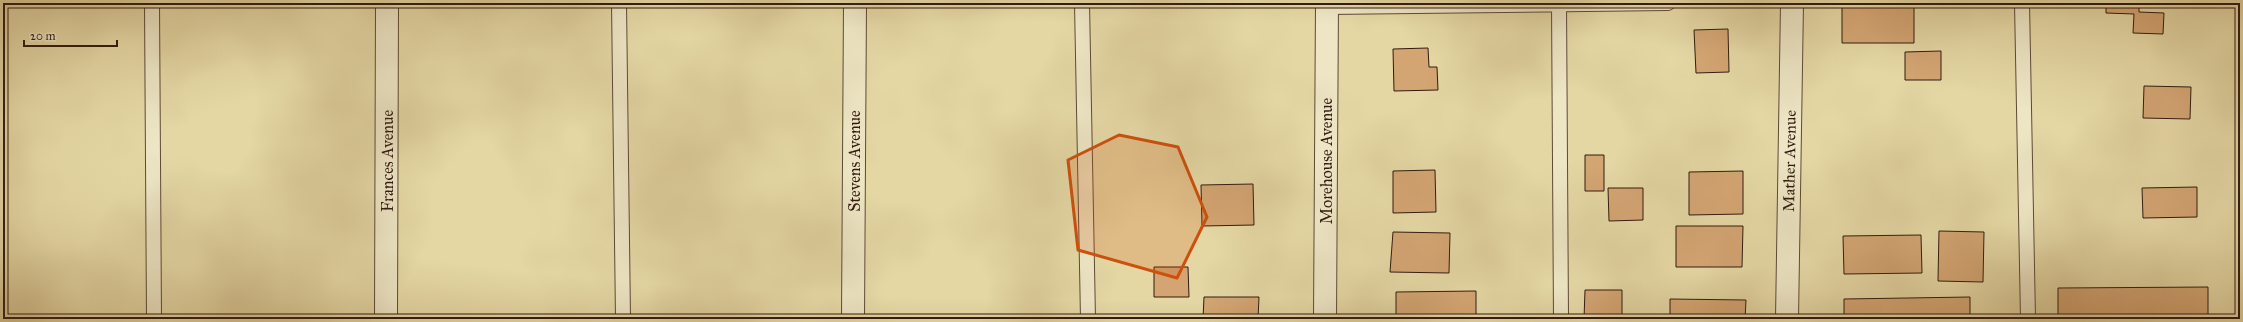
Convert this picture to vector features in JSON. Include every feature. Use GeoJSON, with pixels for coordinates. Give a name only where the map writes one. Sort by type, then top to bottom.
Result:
{"type":"FeatureCollection","features":[{"type":"Feature","properties":{"kind":"street","name":"Frances Avenue"},"geometry":{"type":"LineString","coordinates":[[386,319],[387,3]]}},
{"type":"Feature","properties":{"kind":"street","name":"Stevens Avenue"},"geometry":{"type":"LineString","coordinates":[[853,319],[855,3]]}},
{"type":"Feature","properties":{"kind":"street","name":"Mather Avenue"},"geometry":{"type":"LineString","coordinates":[[1787,319],[1792,3]]}},
{"type":"Feature","properties":{"kind":"street","name":"Morehouse Avenue"},"geometry":{"type":"LineString","coordinates":[[1326,319],[1327,5]]}},
{"type":"Feature","properties":{"kind":"lane"},"geometry":{"type":"LineString","coordinates":[[152,3],[154,319]]}},
{"type":"Feature","properties":{"kind":"lane"},"geometry":{"type":"LineString","coordinates":[[619,3],[623,319]]}},
{"type":"Feature","properties":{"kind":"lane"},"geometry":{"type":"LineString","coordinates":[[1082,3],[1088,319]]}},
{"type":"Feature","properties":{"kind":"lane"},"geometry":{"type":"LineString","coordinates":[[1327,5],[1668,3]]}},
{"type":"Feature","properties":{"kind":"lane"},"geometry":{"type":"LineString","coordinates":[[2022,3],[2028,319]]}},
{"type":"Feature","properties":{"kind":"lane"},"geometry":{"type":"LineString","coordinates":[[1559,4],[1562,319]]}},
{"type":"Feature","properties":{"kind":"highlighted area"},"geometry":{"type":"Polygon","coordinates":[[[1119,135],[1178,147],[1207,217],[1177,278],[1078,250],[1068,160],[1119,135]]]}},
{"type":"Feature","properties":{"kind":"building"},"geometry":{"type":"Polygon","coordinates":[[[2106,3],[2139,3],[2139,12],[2164,13],[2163,34],[2133,33],[2134,14],[2106,13],[2106,3]]]}},
{"type":"Feature","properties":{"kind":"building"},"geometry":{"type":"Polygon","coordinates":[[[1842,4],[1914,4],[1914,43],[1842,43],[1842,4]]]}},
{"type":"Feature","properties":{"kind":"building"},"geometry":{"type":"Polygon","coordinates":[[[1728,29],[1729,72],[1696,73],[1694,30],[1728,29]]]}},
{"type":"Feature","properties":{"kind":"building"},"geometry":{"type":"Polygon","coordinates":[[[1428,48],[1429,67],[1437,67],[1438,90],[1394,91],[1393,49],[1428,48]]]}},
{"type":"Feature","properties":{"kind":"building"},"geometry":{"type":"Polygon","coordinates":[[[1941,51],[1941,80],[1905,80],[1905,52],[1941,51]]]}},
{"type":"Feature","properties":{"kind":"building"},"geometry":{"type":"Polygon","coordinates":[[[2144,86],[2191,87],[2190,119],[2143,118],[2144,86]]]}},
{"type":"Feature","properties":{"kind":"building"},"geometry":{"type":"Polygon","coordinates":[[[1585,155],[1604,155],[1604,191],[1585,191],[1585,155]]]}},
{"type":"Feature","properties":{"kind":"building"},"geometry":{"type":"Polygon","coordinates":[[[1435,170],[1436,212],[1393,213],[1393,171],[1435,170]]]}},
{"type":"Feature","properties":{"kind":"building"},"geometry":{"type":"Polygon","coordinates":[[[1743,171],[1743,214],[1689,215],[1689,172],[1743,171]]]}},
{"type":"Feature","properties":{"kind":"building"},"geometry":{"type":"Polygon","coordinates":[[[1253,184],[1254,225],[1202,226],[1201,185],[1253,184]]]}},
{"type":"Feature","properties":{"kind":"building"},"geometry":{"type":"Polygon","coordinates":[[[2197,187],[2197,217],[2143,218],[2142,188],[2197,187]]]}},
{"type":"Feature","properties":{"kind":"building"},"geometry":{"type":"Polygon","coordinates":[[[1608,188],[1643,188],[1643,220],[1609,221],[1608,188]]]}},
{"type":"Feature","properties":{"kind":"building"},"geometry":{"type":"Polygon","coordinates":[[[1676,226],[1743,226],[1742,267],[1676,267],[1676,226]]]}},
{"type":"Feature","properties":{"kind":"building"},"geometry":{"type":"Polygon","coordinates":[[[1939,231],[1984,232],[1983,282],[1938,281],[1939,231]]]}},
{"type":"Feature","properties":{"kind":"building"},"geometry":{"type":"Polygon","coordinates":[[[1393,232],[1450,233],[1449,273],[1390,272],[1393,232]]]}},
{"type":"Feature","properties":{"kind":"building"},"geometry":{"type":"Polygon","coordinates":[[[1921,235],[1922,273],[1844,274],[1843,236],[1921,235]]]}},
{"type":"Feature","properties":{"kind":"building"},"geometry":{"type":"Polygon","coordinates":[[[1154,267],[1188,267],[1189,297],[1154,297],[1154,267]]]}},
{"type":"Feature","properties":{"kind":"building"},"geometry":{"type":"Polygon","coordinates":[[[2208,287],[2208,319],[2058,319],[2058,288],[2208,287]]]}},
{"type":"Feature","properties":{"kind":"building"},"geometry":{"type":"Polygon","coordinates":[[[1585,290],[1622,290],[1622,319],[1584,319],[1585,290]]]}},
{"type":"Feature","properties":{"kind":"building"},"geometry":{"type":"Polygon","coordinates":[[[1476,291],[1476,319],[1396,319],[1396,292],[1476,291]]]}},
{"type":"Feature","properties":{"kind":"building"},"geometry":{"type":"Polygon","coordinates":[[[1204,297],[1259,297],[1258,319],[1203,319],[1204,297]]]}},
{"type":"Feature","properties":{"kind":"building"},"geometry":{"type":"Polygon","coordinates":[[[1970,297],[1970,319],[1844,319],[1844,299],[1970,297]]]}},
{"type":"Feature","properties":{"kind":"building"},"geometry":{"type":"Polygon","coordinates":[[[1670,299],[1746,300],[1745,319],[1670,319],[1670,299]]]}}]}
